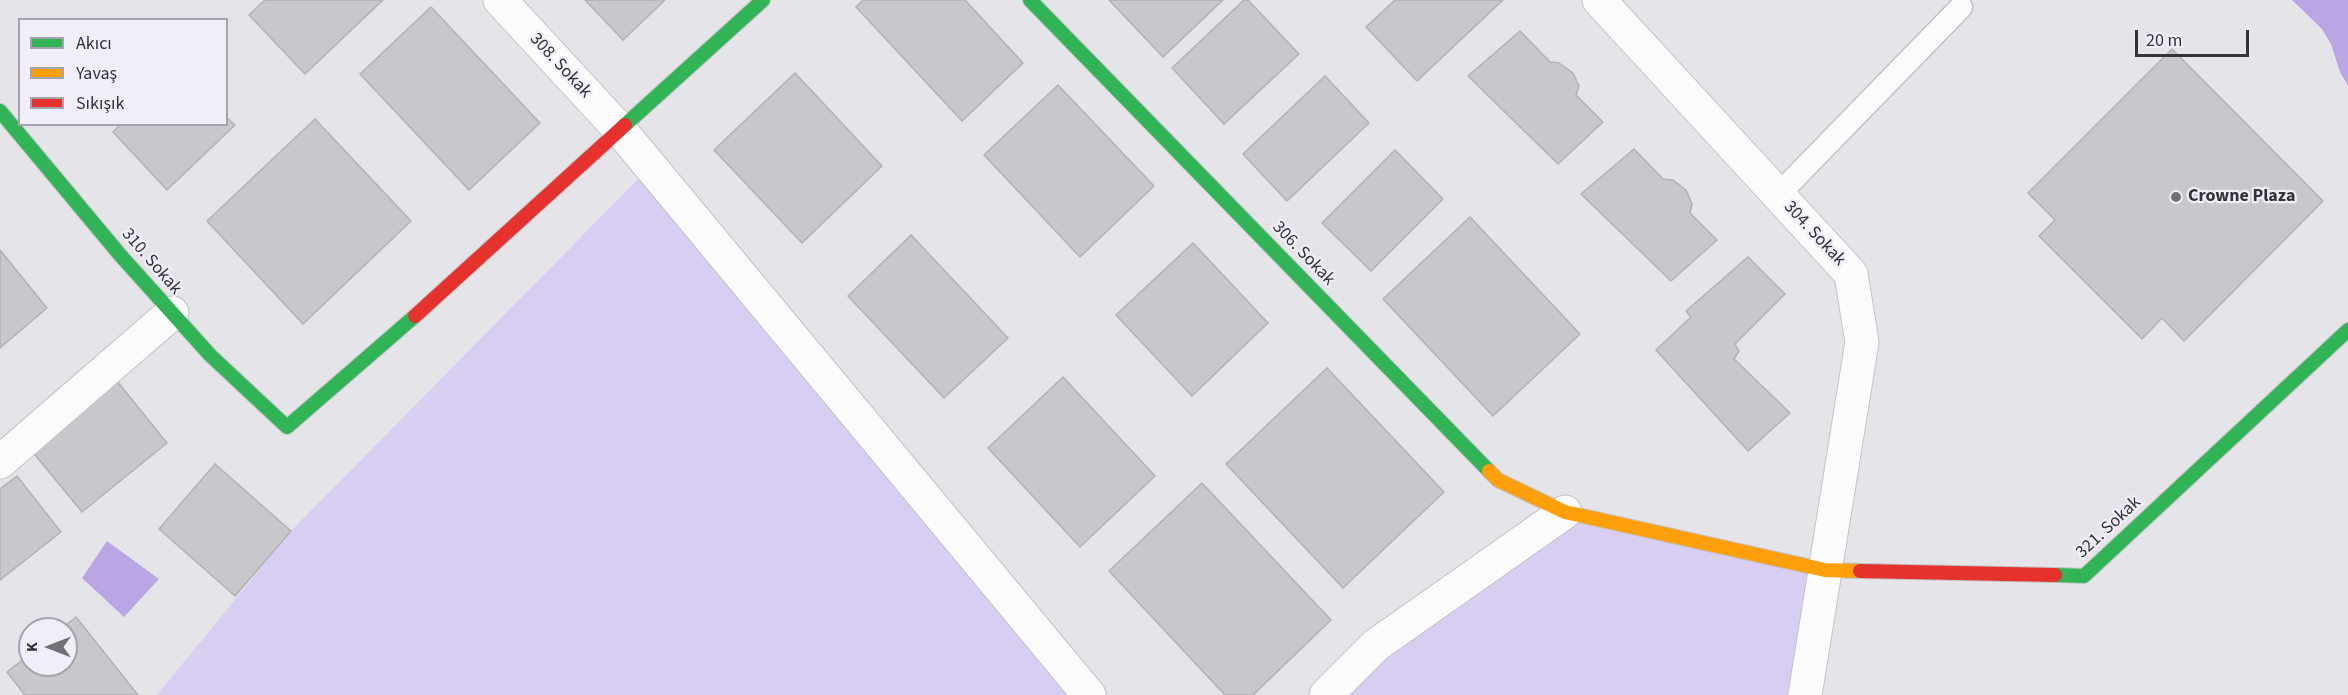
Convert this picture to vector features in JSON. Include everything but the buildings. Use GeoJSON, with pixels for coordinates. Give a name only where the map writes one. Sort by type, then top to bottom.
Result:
{"type":"FeatureCollection","features":[{"type":"Feature","properties":{"kind":"street","name":"308. Sokak"},"geometry":{"type":"LineString","coordinates":[[500,0],[621,131],[1089,695]]}},
{"type":"Feature","properties":{"kind":"street"},"geometry":{"type":"LineString","coordinates":[[621,131],[763,0]]}},
{"type":"Feature","properties":{"kind":"street","name":"306. Sokak"},"geometry":{"type":"LineString","coordinates":[[1030,0],[1498,480],[1565,512],[1825,570]]}},
{"type":"Feature","properties":{"kind":"street","name":"304. Sokak"},"geometry":{"type":"LineString","coordinates":[[1599,0],[1851,274],[1862,342],[1805,695]]}},
{"type":"Feature","properties":{"kind":"street","name":"310. Sokak"},"geometry":{"type":"LineString","coordinates":[[0,111],[121,256],[210,355],[287,427],[405,326],[621,131]]}},
{"type":"Feature","properties":{"kind":"street"},"geometry":{"type":"LineString","coordinates":[[0,462],[172,313]]}},
{"type":"Feature","properties":{"kind":"street","name":"321. Sokak"},"geometry":{"type":"LineString","coordinates":[[1825,570],[2084,576],[2348,330]]}},
{"type":"Feature","properties":{"kind":"street"},"geometry":{"type":"LineString","coordinates":[[1326,695],[1377,645],[1565,512]]}},
{"type":"Feature","properties":{"kind":"lane"},"geometry":{"type":"LineString","coordinates":[[1778,195],[1961,7]]}},
{"type":"Feature","properties":{"kind":"shaded area"},"geometry":{"type":"Polygon","coordinates":[[[2292,0],[2348,0],[2348,86],[2340,72],[2331,44],[2322,29],[2292,0]]]}},
{"type":"Feature","properties":{"kind":"shaded area"},"geometry":{"type":"Polygon","coordinates":[[[650,167],[1089,695],[157,695],[291,531],[650,167]]]}},
{"type":"Feature","properties":{"kind":"shaded area"},"geometry":{"type":"Polygon","coordinates":[[[1565,512],[1825,570],[1805,695],[1336,695],[1565,512]]]}},
{"type":"Feature","properties":{"kind":"shaded area"},"geometry":{"type":"Polygon","coordinates":[[[107,541],[159,579],[124,617],[82,578],[107,541]]]}},
{"type":"Feature","properties":{"kind":"traffic: fast"},"geometry":{"type":"LineString","coordinates":[[625,125],[763,0]]}},
{"type":"Feature","properties":{"kind":"traffic: fast"},"geometry":{"type":"LineString","coordinates":[[1030,0],[1489,471]]}},
{"type":"Feature","properties":{"kind":"traffic: fast"},"geometry":{"type":"LineString","coordinates":[[0,111],[121,256],[210,355],[287,427],[415,316]]}},
{"type":"Feature","properties":{"kind":"traffic: fast"},"geometry":{"type":"LineString","coordinates":[[2055,575],[2084,576],[2348,330]]}},
{"type":"Feature","properties":{"kind":"traffic: slow"},"geometry":{"type":"LineString","coordinates":[[1489,471],[1498,480],[1565,512],[1825,570],[1860,571]]}},
{"type":"Feature","properties":{"kind":"traffic: jam"},"geometry":{"type":"LineString","coordinates":[[415,316],[625,125]]}},
{"type":"Feature","properties":{"kind":"traffic: jam"},"geometry":{"type":"LineString","coordinates":[[1860,571],[2055,575]]}},
{"type":"Feature","properties":{"kind":"place","name":"Crowne Plaza"},"geometry":{"type":"Point","coordinates":[2176,197]}}]}
